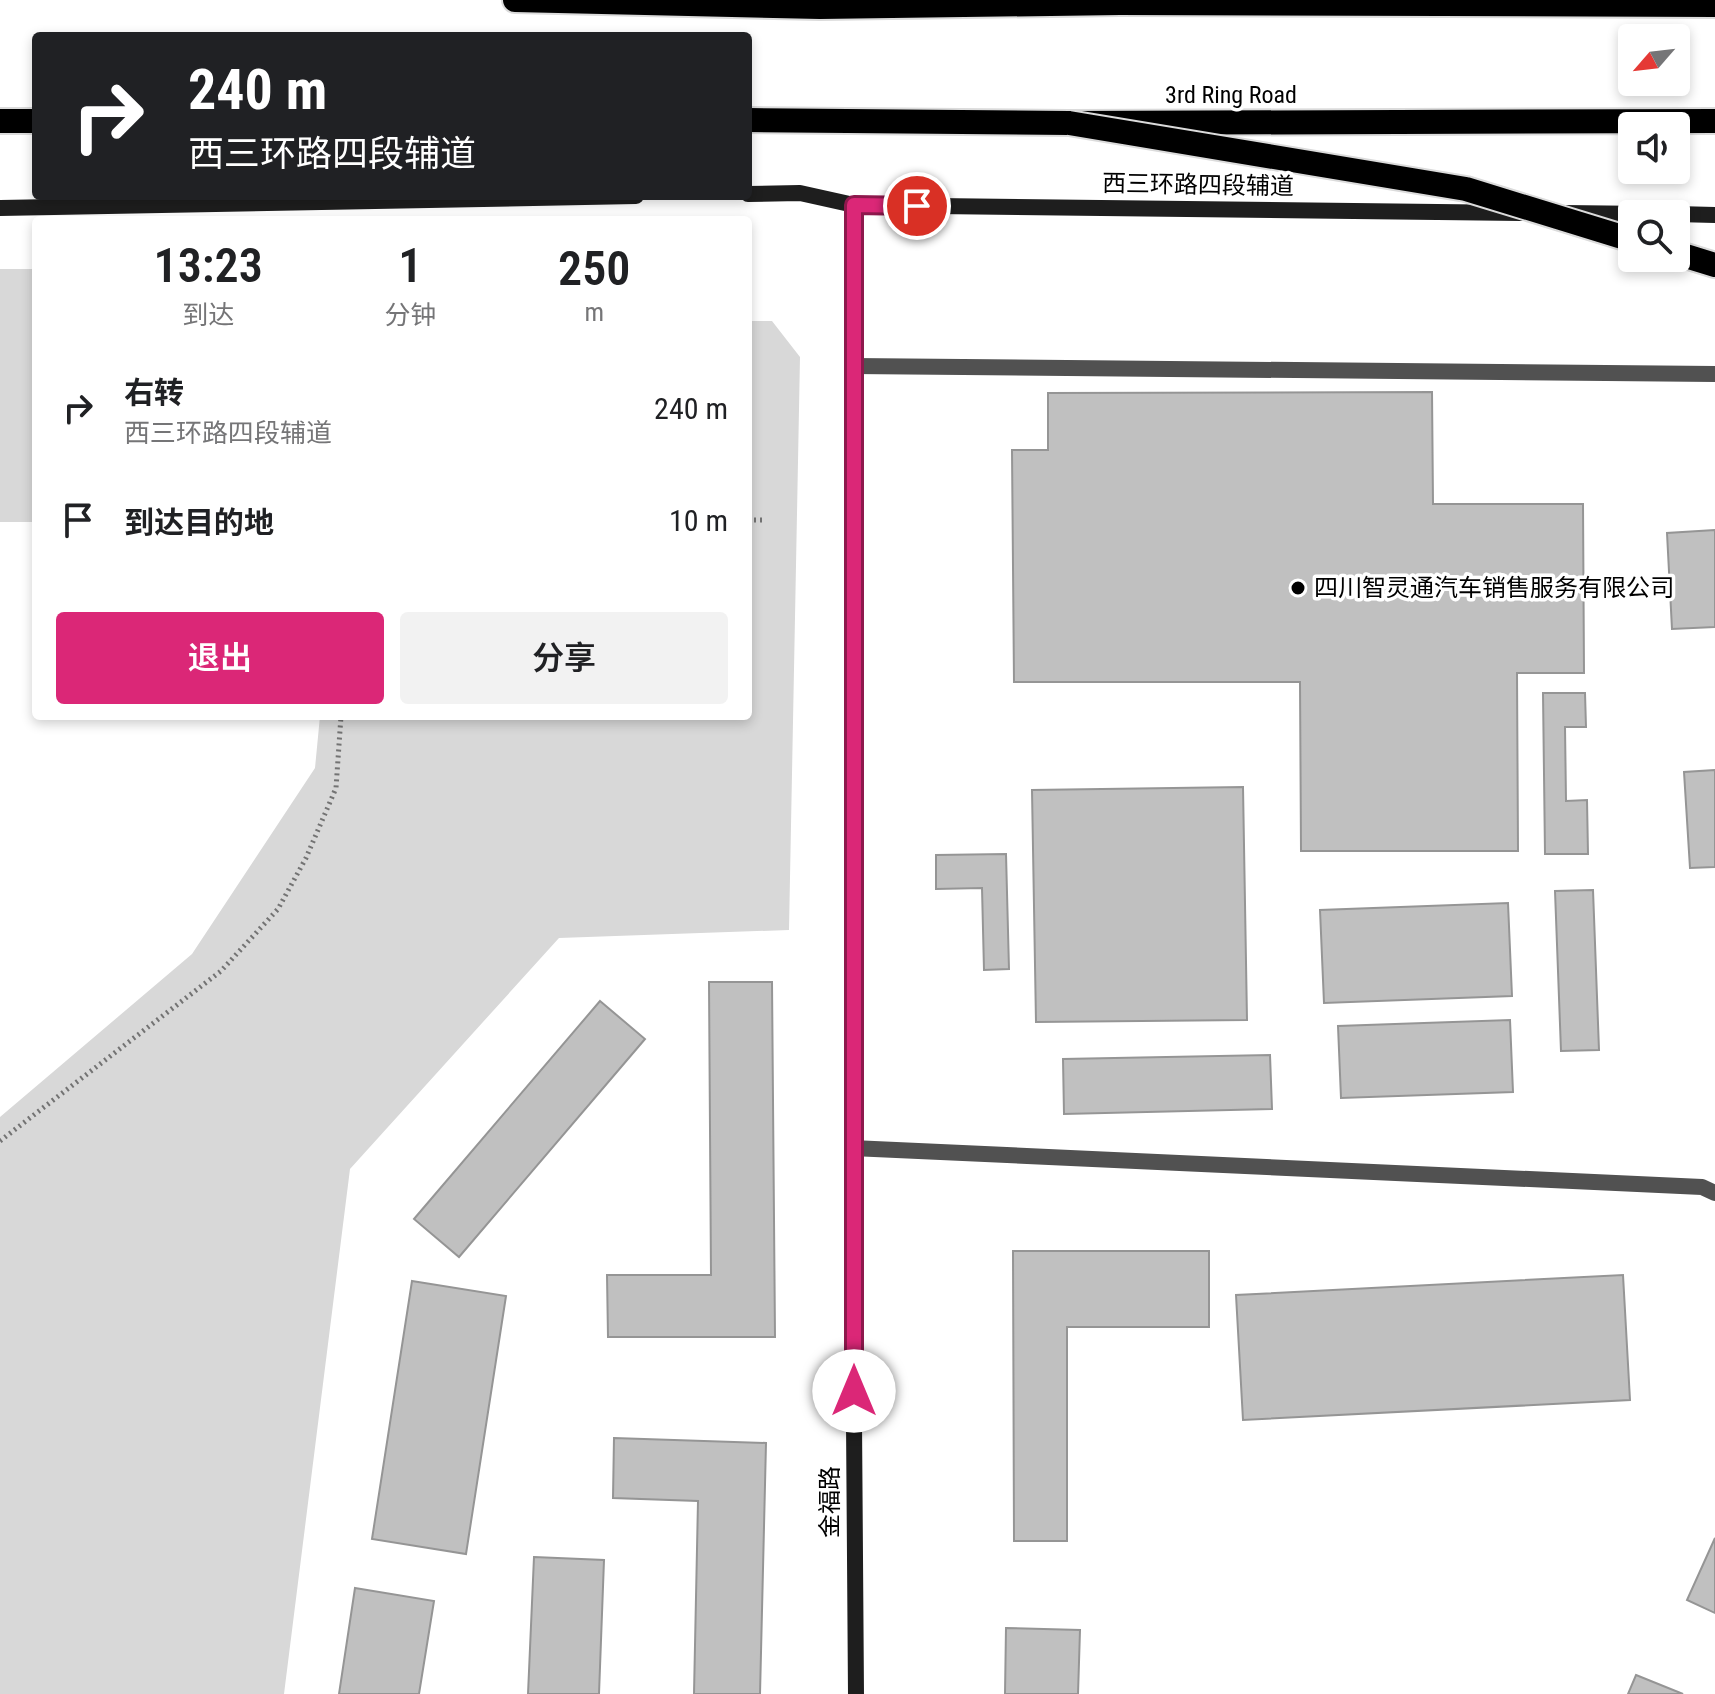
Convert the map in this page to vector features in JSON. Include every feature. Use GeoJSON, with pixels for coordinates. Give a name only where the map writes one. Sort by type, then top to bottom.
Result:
{"type":"FeatureCollection","features":[{"type":"Feature","properties":{"kind":"highway"},"geometry":{"type":"LineString","coordinates":[[515,0],[820,7],[1125,1],[1715,5]]}},
{"type":"Feature","properties":{"kind":"highway","name":"3rd Ring Road"},"geometry":{"type":"LineString","coordinates":[[752,120],[1069,123],[1715,121]]}},
{"type":"Feature","properties":{"kind":"highway"},"geometry":{"type":"LineString","coordinates":[[0,121],[32,121]]}},
{"type":"Feature","properties":{"kind":"highway"},"geometry":{"type":"LineString","coordinates":[[1069,123],[1466,189],[1618,236]]}},
{"type":"Feature","properties":{"kind":"highway"},"geometry":{"type":"LineString","coordinates":[[1690,257],[1715,265]]}},
{"type":"Feature","properties":{"kind":"main road","name":"西三环路四段辅道"},"geometry":{"type":"LineString","coordinates":[[752,194],[800,193],[854,205],[1618,214]]}},
{"type":"Feature","properties":{"kind":"main road"},"geometry":{"type":"LineString","coordinates":[[0,208],[424,200]]}},
{"type":"Feature","properties":{"kind":"main road","name":"金福路"},"geometry":{"type":"LineString","coordinates":[[854,205],[852,1148],[856,1694]]}},
{"type":"Feature","properties":{"kind":"main road"},"geometry":{"type":"LineString","coordinates":[[1690,214],[1715,215]]}},
{"type":"Feature","properties":{"kind":"street"},"geometry":{"type":"LineString","coordinates":[[853,366],[1715,374]]}},
{"type":"Feature","properties":{"kind":"street"},"geometry":{"type":"LineString","coordinates":[[852,1148],[1702,1187],[1715,1193]]}},
{"type":"Feature","properties":{"kind":"path"},"geometry":{"type":"LineString","coordinates":[[752,520],[765,520]]}},
{"type":"Feature","properties":{"kind":"path"},"geometry":{"type":"LineString","coordinates":[[0,1141],[221,971],[278,909],[306,858],[336,788],[341,720]]}},
{"type":"Feature","properties":{"kind":"shaded area"},"geometry":{"type":"Polygon","coordinates":[[[0,269],[32,269],[32,522],[0,522],[0,269]]]}},
{"type":"Feature","properties":{"kind":"shaded area"},"geometry":{"type":"Polygon","coordinates":[[[752,321],[772,321],[800,357],[789,930],[559,938],[350,1169],[284,1694],[0,1694],[0,1117],[192,954],[315,768],[320,720],[752,720],[752,321]]]}},
{"type":"Feature","properties":{"kind":"building","name":"四川智灵通汽车销售服务有限公司"},"geometry":{"type":"Polygon","coordinates":[[[1432,392],[1433,504],[1583,504],[1584,673],[1517,673],[1518,851],[1301,851],[1300,682],[1014,682],[1012,450],[1048,450],[1048,393],[1432,392]]]}},
{"type":"Feature","properties":{"kind":"building"},"geometry":{"type":"Polygon","coordinates":[[[1715,530],[1715,627],[1672,629],[1667,533],[1715,530]]]}},
{"type":"Feature","properties":{"kind":"building"},"geometry":{"type":"Polygon","coordinates":[[[1543,693],[1585,693],[1586,727],[1565,727],[1566,801],[1587,800],[1588,854],[1545,854],[1543,693]]]}},
{"type":"Feature","properties":{"kind":"building"},"geometry":{"type":"Polygon","coordinates":[[[1715,770],[1715,867],[1690,868],[1684,772],[1715,770]]]}},
{"type":"Feature","properties":{"kind":"building"},"geometry":{"type":"Polygon","coordinates":[[[1243,787],[1247,1020],[1036,1022],[1032,790],[1243,787]]]}},
{"type":"Feature","properties":{"kind":"building"},"geometry":{"type":"Polygon","coordinates":[[[1006,854],[1009,969],[984,970],[982,888],[936,889],[936,855],[1006,854]]]}},
{"type":"Feature","properties":{"kind":"building"},"geometry":{"type":"Polygon","coordinates":[[[1593,890],[1599,1050],[1561,1051],[1555,891],[1593,890]]]}},
{"type":"Feature","properties":{"kind":"building"},"geometry":{"type":"Polygon","coordinates":[[[1508,903],[1512,996],[1324,1003],[1320,910],[1508,903]]]}},
{"type":"Feature","properties":{"kind":"building"},"geometry":{"type":"Polygon","coordinates":[[[709,982],[772,982],[775,1337],[608,1337],[607,1275],[711,1275],[709,982]]]}},
{"type":"Feature","properties":{"kind":"building"},"geometry":{"type":"Polygon","coordinates":[[[600,1001],[645,1039],[459,1257],[414,1219],[600,1001]]]}},
{"type":"Feature","properties":{"kind":"building"},"geometry":{"type":"Polygon","coordinates":[[[1510,1020],[1513,1092],[1341,1098],[1338,1026],[1510,1020]]]}},
{"type":"Feature","properties":{"kind":"building"},"geometry":{"type":"Polygon","coordinates":[[[1270,1055],[1272,1109],[1064,1114],[1063,1059],[1270,1055]]]}},
{"type":"Feature","properties":{"kind":"building"},"geometry":{"type":"Polygon","coordinates":[[[1013,1251],[1209,1251],[1209,1327],[1067,1327],[1067,1541],[1014,1541],[1013,1251]]]}},
{"type":"Feature","properties":{"kind":"building"},"geometry":{"type":"Polygon","coordinates":[[[1623,1275],[1630,1400],[1243,1420],[1236,1295],[1623,1275]]]}},
{"type":"Feature","properties":{"kind":"building"},"geometry":{"type":"Polygon","coordinates":[[[412,1281],[506,1296],[466,1554],[372,1539],[412,1281]]]}},
{"type":"Feature","properties":{"kind":"building"},"geometry":{"type":"Polygon","coordinates":[[[614,1438],[766,1443],[760,1694],[694,1694],[698,1501],[613,1498],[614,1438]]]}},
{"type":"Feature","properties":{"kind":"building"},"geometry":{"type":"Polygon","coordinates":[[[1715,1538],[1715,1613],[1687,1600],[1715,1538]]]}},
{"type":"Feature","properties":{"kind":"building"},"geometry":{"type":"Polygon","coordinates":[[[534,1557],[604,1560],[599,1694],[528,1694],[534,1557]]]}},
{"type":"Feature","properties":{"kind":"building"},"geometry":{"type":"Polygon","coordinates":[[[355,1588],[434,1601],[419,1694],[339,1694],[355,1588]]]}},
{"type":"Feature","properties":{"kind":"building"},"geometry":{"type":"Polygon","coordinates":[[[1006,1628],[1080,1630],[1078,1694],[1005,1694],[1006,1628]]]}},
{"type":"Feature","properties":{"kind":"building"},"geometry":{"type":"Polygon","coordinates":[[[1636,1675],[1683,1694],[1628,1694],[1636,1675]]]}},
{"type":"Feature","properties":{"kind":"place","name":"四川智灵通汽车销售服务有限公司"},"geometry":{"type":"Point","coordinates":[1298,588]}},
{"type":"Feature","properties":{"kind":"route"},"geometry":{"type":"LineString","coordinates":[[854,1391],[854,205],[917,206]]}}]}
